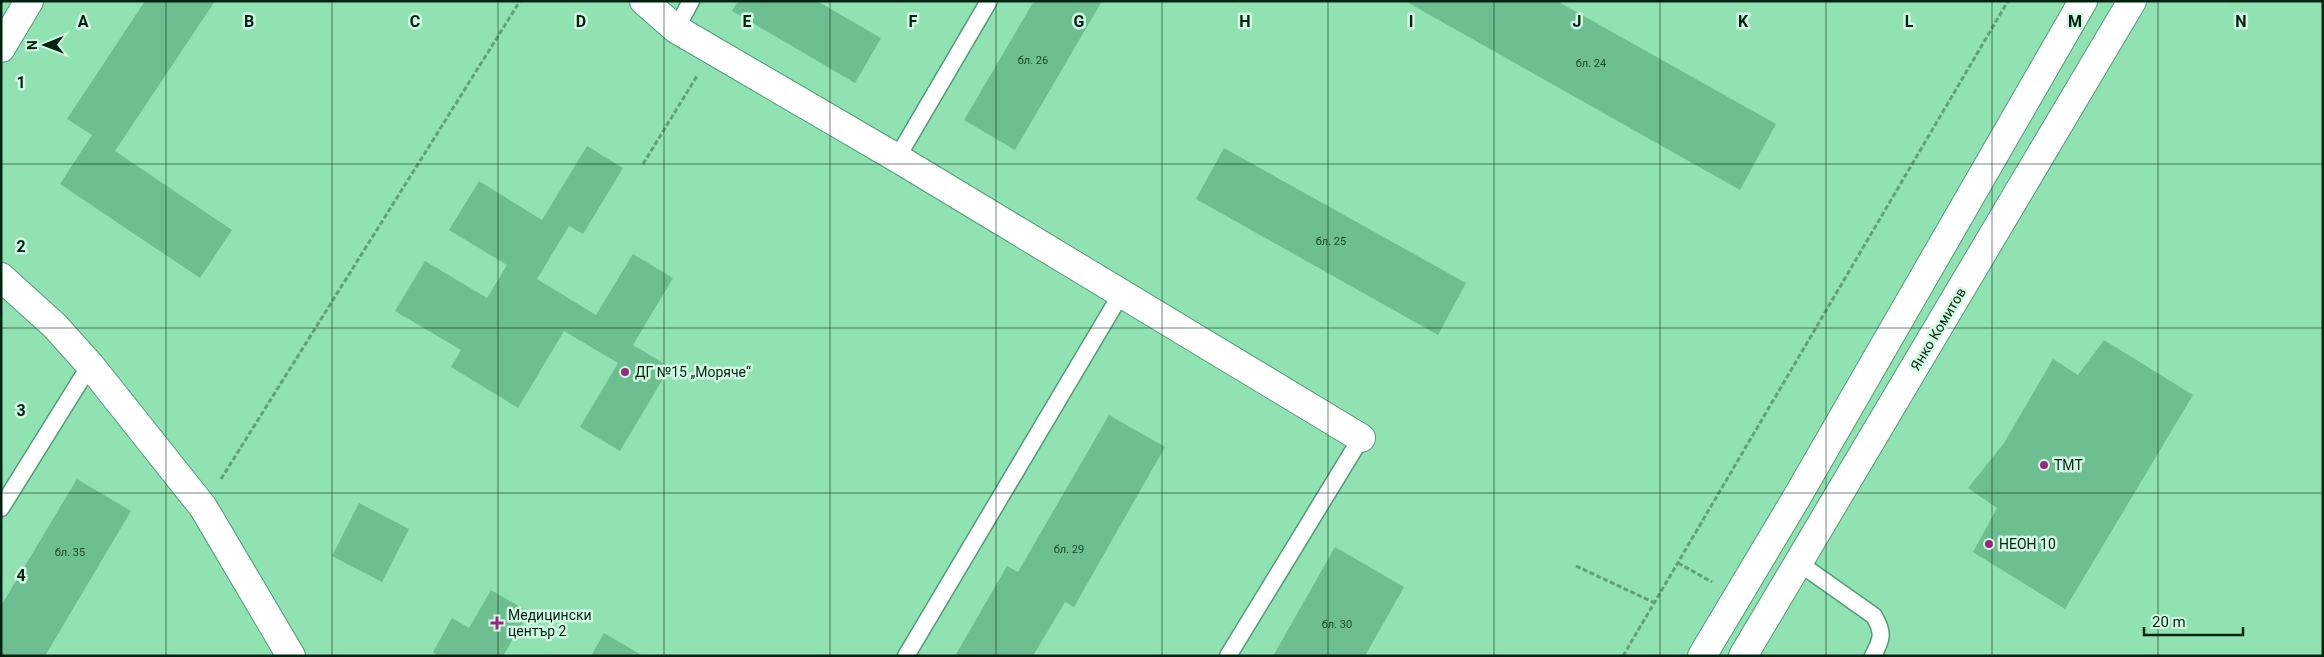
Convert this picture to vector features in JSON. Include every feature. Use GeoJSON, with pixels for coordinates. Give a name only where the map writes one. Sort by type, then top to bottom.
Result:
{"type":"FeatureCollection","features":[{"type":"Feature","properties":{"kind":"main road"},"geometry":{"type":"LineString","coordinates":[[1,48],[29,1]]}},
{"type":"Feature","properties":{"kind":"main road"},"geometry":{"type":"LineString","coordinates":[[644,1],[676,29],[896,158],[1361,438]]}},
{"type":"Feature","properties":{"kind":"main road"},"geometry":{"type":"LineString","coordinates":[[1702,656],[1797,497],[2083,1]]}},
{"type":"Feature","properties":{"kind":"main road","name":"Янко Комитов"},"geometry":{"type":"LineString","coordinates":[[1743,656],[1800,563],[2132,1]]}},
{"type":"Feature","properties":{"kind":"main road"},"geometry":{"type":"LineString","coordinates":[[1,277],[55,326],[90,365],[203,507],[283,651]]}},
{"type":"Feature","properties":{"kind":"lane"},"geometry":{"type":"LineString","coordinates":[[676,29],[691,1]]}},
{"type":"Feature","properties":{"kind":"lane"},"geometry":{"type":"LineString","coordinates":[[896,158],[988,1]]}},
{"type":"Feature","properties":{"kind":"lane"},"geometry":{"type":"LineString","coordinates":[[906,656],[1121,294]]}},
{"type":"Feature","properties":{"kind":"lane"},"geometry":{"type":"LineString","coordinates":[[1,508],[90,365]]}},
{"type":"Feature","properties":{"kind":"lane"},"geometry":{"type":"LineString","coordinates":[[1228,656],[1361,438]]}},
{"type":"Feature","properties":{"kind":"lane"},"geometry":{"type":"LineString","coordinates":[[1800,563],[1874,616],[1880,627],[1881,642],[1873,656]]}},
{"type":"Feature","properties":{"kind":"path"},"geometry":{"type":"LineString","coordinates":[[203,507],[520,1]]}},
{"type":"Feature","properties":{"kind":"path"},"geometry":{"type":"LineString","coordinates":[[1623,656],[2008,1]]}},
{"type":"Feature","properties":{"kind":"path"},"geometry":{"type":"LineString","coordinates":[[643,164],[713,50]]}},
{"type":"Feature","properties":{"kind":"path"},"geometry":{"type":"LineString","coordinates":[[1576,566],[1654,603]]}},
{"type":"Feature","properties":{"kind":"building"},"geometry":{"type":"Polygon","coordinates":[[[145,1],[215,1],[115,151],[232,230],[200,278],[60,184],[92,135],[67,119],[145,1]]]}},
{"type":"Feature","properties":{"kind":"building"},"geometry":{"type":"Polygon","coordinates":[[[738,1],[817,1],[881,38],[855,83],[732,11],[738,1]]]}},
{"type":"Feature","properties":{"kind":"building"},"geometry":{"type":"Polygon","coordinates":[[[1034,1],[1102,1],[1015,150],[964,120],[1034,1]]]}},
{"type":"Feature","properties":{"kind":"building"},"geometry":{"type":"Polygon","coordinates":[[[1405,1],[1557,1],[1776,124],[1740,190],[1405,1]]]}},
{"type":"Feature","properties":{"kind":"building"},"geometry":{"type":"Polygon","coordinates":[[[587,146],[623,168],[583,234],[569,226],[537,279],[596,315],[633,254],[673,278],[633,345],[670,367],[620,451],[580,427],[618,363],[564,331],[518,408],[451,367],[461,350],[395,311],[425,261],[487,298],[507,265],[449,230],[479,181],[542,220],[587,146]]]}},
{"type":"Feature","properties":{"kind":"building"},"geometry":{"type":"Polygon","coordinates":[[[1224,148],[1466,283],[1438,335],[1196,199],[1224,148]]]}},
{"type":"Feature","properties":{"kind":"building"},"geometry":{"type":"Polygon","coordinates":[[[2104,340],[2193,395],[2065,609],[1973,552],[1997,508],[1968,488],[2004,443],[2053,359],[2078,375],[2104,340]]]}},
{"type":"Feature","properties":{"kind":"building"},"geometry":{"type":"Polygon","coordinates":[[[1109,415],[1165,447],[1074,607],[1065,602],[1033,656],[955,656],[1007,566],[1018,572],[1109,415]]]}},
{"type":"Feature","properties":{"kind":"building"},"geometry":{"type":"Polygon","coordinates":[[[77,479],[131,511],[45,656],[1,656],[1,606],[77,479]]]}},
{"type":"Feature","properties":{"kind":"building"},"geometry":{"type":"Polygon","coordinates":[[[359,503],[409,529],[382,582],[332,556],[359,503]]]}},
{"type":"Feature","properties":{"kind":"building"},"geometry":{"type":"Polygon","coordinates":[[[1335,547],[1404,587],[1365,656],[1273,656],[1335,547]]]}},
{"type":"Feature","properties":{"kind":"building","name":"Медицински център 2"},"geometry":{"type":"Polygon","coordinates":[[[491,590],[529,612],[503,656],[439,656],[433,652],[452,618],[469,628],[491,590]]]}},
{"type":"Feature","properties":{"kind":"building","name":"Медицински център 2"},"geometry":{"type":"Polygon","coordinates":[[[604,633],[643,656],[591,656],[604,633]]]}},
{"type":"Feature","properties":{"kind":"place","name":"ДГ №15 „Моряче“"},"geometry":{"type":"Point","coordinates":[625,372]}},
{"type":"Feature","properties":{"kind":"place","name":"TMT"},"geometry":{"type":"Point","coordinates":[2044,465]}},
{"type":"Feature","properties":{"kind":"place","name":"НЕОН 10"},"geometry":{"type":"Point","coordinates":[1989,544]}},
{"type":"Feature","properties":{"kind":"place","name":"Медицински център 2"},"geometry":{"type":"Point","coordinates":[497,623]}}]}
